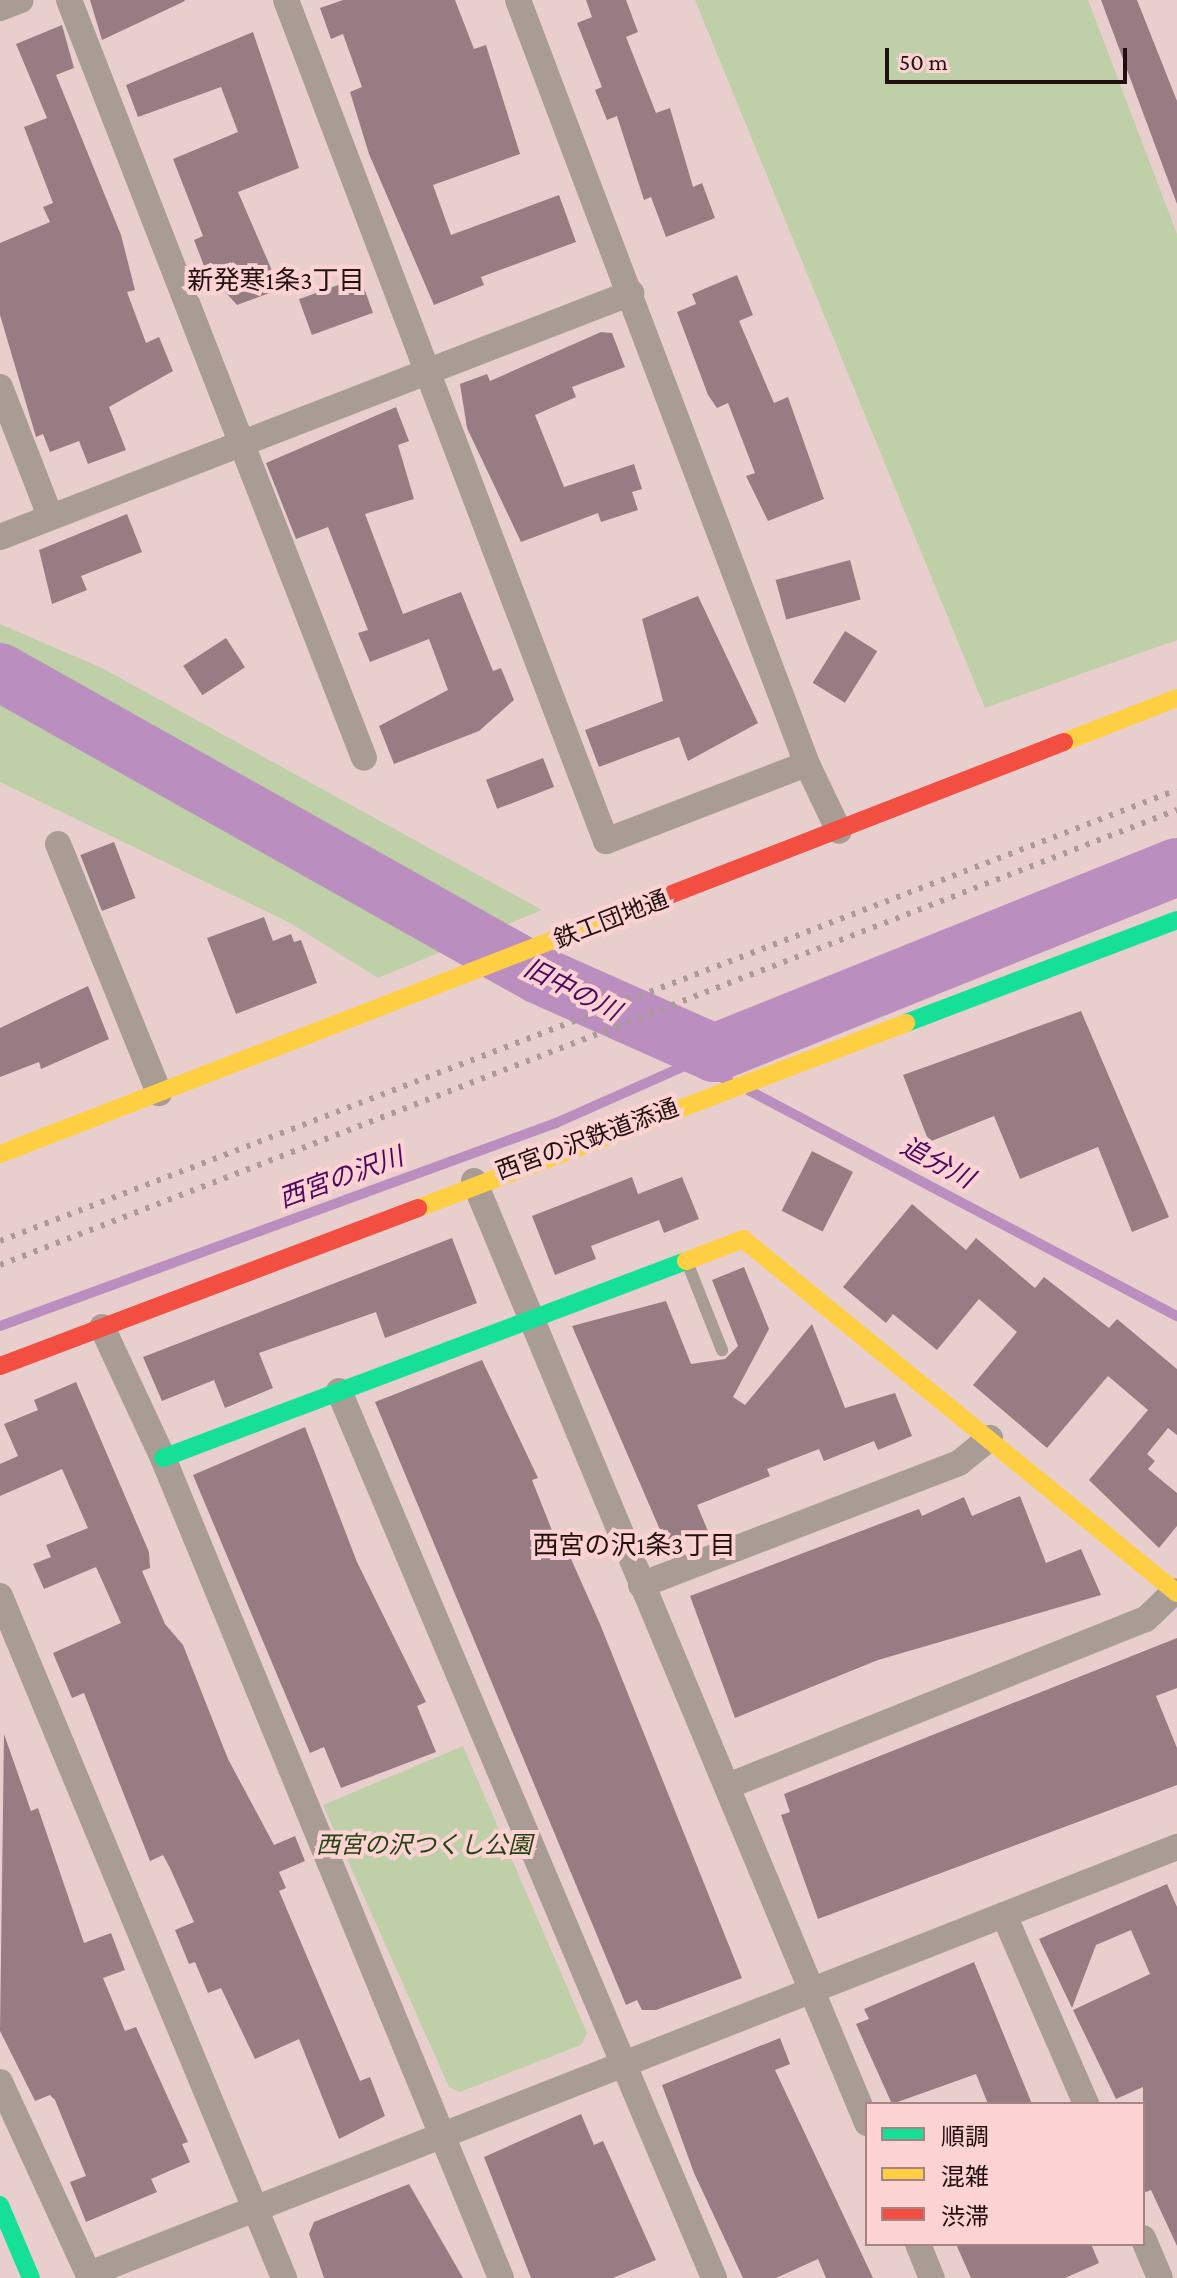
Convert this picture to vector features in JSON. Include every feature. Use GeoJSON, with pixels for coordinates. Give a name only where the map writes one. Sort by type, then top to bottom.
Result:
{"type":"FeatureCollection","features":[{"type":"Feature","properties":{"kind":"street"},"geometry":{"type":"LineString","coordinates":[[0,8],[21,0]]}},
{"type":"Feature","properties":{"kind":"street"},"geometry":{"type":"LineString","coordinates":[[69,0],[364,758]]}},
{"type":"Feature","properties":{"kind":"street"},"geometry":{"type":"LineString","coordinates":[[286,0],[429,369],[606,841],[807,764]]}},
{"type":"Feature","properties":{"kind":"street"},"geometry":{"type":"LineString","coordinates":[[518,0],[807,764],[839,831]]}},
{"type":"Feature","properties":{"kind":"street"},"geometry":{"type":"LineString","coordinates":[[0,537],[239,442],[631,293]]}},
{"type":"Feature","properties":{"kind":"street"},"geometry":{"type":"LineString","coordinates":[[0,387],[50,516]]}},
{"type":"Feature","properties":{"kind":"street","name":"鉄工団地通"},"geometry":{"type":"LineString","coordinates":[[0,1154],[1177,698]]}},
{"type":"Feature","properties":{"kind":"street"},"geometry":{"type":"LineString","coordinates":[[58,844],[159,1093]]}},
{"type":"Feature","properties":{"kind":"street","name":"西宮の沢鉄道添通"},"geometry":{"type":"LineString","coordinates":[[0,1366],[474,1181],[1177,920]]}},
{"type":"Feature","properties":{"kind":"street"},"geometry":{"type":"LineString","coordinates":[[474,1181],[865,2118]]}},
{"type":"Feature","properties":{"kind":"street"},"geometry":{"type":"LineString","coordinates":[[163,1458],[743,1239],[1176,1592],[1146,1619],[728,1786]]}},
{"type":"Feature","properties":{"kind":"street"},"geometry":{"type":"LineString","coordinates":[[102,1327],[163,1458],[501,2278]]}},
{"type":"Feature","properties":{"kind":"street"},"geometry":{"type":"LineString","coordinates":[[339,1391],[627,2064],[714,2278]]}},
{"type":"Feature","properties":{"kind":"street"},"geometry":{"type":"LineString","coordinates":[[641,1585],[959,1463],[990,1438]]}},
{"type":"Feature","properties":{"kind":"street"},"geometry":{"type":"LineString","coordinates":[[0,1596],[284,2278]]}},
{"type":"Feature","properties":{"kind":"street"},"geometry":{"type":"LineString","coordinates":[[0,2082],[90,2276],[1177,1847]]}},
{"type":"Feature","properties":{"kind":"street"},"geometry":{"type":"LineString","coordinates":[[1004,1915],[1085,2102]]}},
{"type":"Feature","properties":{"kind":"street"},"geometry":{"type":"LineString","coordinates":[[0,2205],[31,2278]]}},
{"type":"Feature","properties":{"kind":"street"},"geometry":{"type":"LineString","coordinates":[[1145,2243],[1160,2278]]}},
{"type":"Feature","properties":{"kind":"street"},"geometry":{"type":"LineString","coordinates":[[919,2246],[932,2278]]}},
{"type":"Feature","properties":{"kind":"lane"},"geometry":{"type":"LineString","coordinates":[[685,1259],[722,1350]]}},
{"type":"Feature","properties":{"kind":"green space"},"geometry":{"type":"Polygon","coordinates":[[[695,0],[1088,0],[1177,234],[1177,640],[985,708],[695,0]]]}},
{"type":"Feature","properties":{"kind":"green space"},"geometry":{"type":"Polygon","coordinates":[[[0,624],[102,668],[542,910],[378,978],[290,923],[0,782],[0,624]]]}},
{"type":"Feature","properties":{"kind":"green space","name":"西宮の沢つくし公園"},"geometry":{"type":"Polygon","coordinates":[[[463,1746],[587,2033],[581,2045],[460,2092],[449,2087],[323,1805],[463,1746]]]}},
{"type":"Feature","properties":{"kind":"building"},"geometry":{"type":"Polygon","coordinates":[[[90,0],[184,0],[185,1],[102,40],[90,0]]]}},
{"type":"Feature","properties":{"kind":"building"},"geometry":{"type":"Polygon","coordinates":[[[343,0],[455,0],[474,49],[486,45],[520,154],[433,185],[451,235],[559,195],[576,242],[481,277],[484,285],[434,305],[369,154],[350,92],[362,87],[343,34],[331,39],[320,8],[343,0]]]}},
{"type":"Feature","properties":{"kind":"building"},"geometry":{"type":"Polygon","coordinates":[[[586,0],[626,0],[638,32],[626,37],[656,113],[670,108],[693,187],[702,183],[715,218],[666,237],[651,197],[644,200],[617,116],[607,120],[595,90],[602,87],[577,23],[592,17],[586,0]]]}},
{"type":"Feature","properties":{"kind":"building"},"geometry":{"type":"Polygon","coordinates":[[[1101,0],[1137,0],[1177,101],[1177,204],[1101,0]]]}},
{"type":"Feature","properties":{"kind":"building"},"geometry":{"type":"Polygon","coordinates":[[[62,25],[74,68],[56,75],[121,235],[135,290],[127,292],[146,343],[159,337],[173,371],[109,407],[126,450],[88,464],[79,441],[50,452],[43,434],[36,437],[0,315],[0,243],[50,222],[43,207],[53,203],[24,127],[47,118],[16,44],[62,25]]]}},
{"type":"Feature","properties":{"kind":"building"},"geometry":{"type":"Polygon","coordinates":[[[253,32],[299,168],[238,192],[280,289],[237,305],[206,271],[194,240],[203,236],[173,159],[238,132],[221,87],[138,117],[126,85],[253,32]]]}},
{"type":"Feature","properties":{"kind":"building"},"geometry":{"type":"Polygon","coordinates":[[[737,275],[753,315],[739,321],[774,403],[788,397],[824,499],[768,521],[746,476],[755,473],[728,403],[717,408],[708,395],[677,312],[696,304],[692,294],[737,275]]]}},
{"type":"Feature","properties":{"kind":"building"},"geometry":{"type":"Polygon","coordinates":[[[360,277],[373,313],[312,335],[299,299],[360,277]]]}},
{"type":"Feature","properties":{"kind":"building"},"geometry":{"type":"Polygon","coordinates":[[[601,332],[612,333],[625,367],[572,387],[576,397],[535,415],[564,487],[634,464],[642,489],[632,492],[638,510],[601,522],[598,513],[521,542],[467,428],[460,384],[487,374],[490,381],[601,332]]]}},
{"type":"Feature","properties":{"kind":"building"},"geometry":{"type":"Polygon","coordinates":[[[396,407],[409,441],[398,445],[414,499],[365,514],[403,614],[461,592],[493,671],[501,668],[514,700],[479,731],[394,764],[379,726],[448,690],[429,639],[370,662],[358,633],[368,630],[328,527],[296,539],[266,463],[396,407]]]}},
{"type":"Feature","properties":{"kind":"building"},"geometry":{"type":"Polygon","coordinates":[[[127,514],[142,552],[81,576],[87,590],[52,604],[39,550],[127,514]]]}},
{"type":"Feature","properties":{"kind":"building"},"geometry":{"type":"Polygon","coordinates":[[[850,560],[861,600],[786,620],[776,580],[850,560]]]}},
{"type":"Feature","properties":{"kind":"building"},"geometry":{"type":"Polygon","coordinates":[[[698,596],[758,723],[688,761],[679,737],[599,767],[585,730],[663,701],[642,619],[698,596]]]}},
{"type":"Feature","properties":{"kind":"building"},"geometry":{"type":"Polygon","coordinates":[[[845,631],[877,651],[845,703],[813,683],[845,631]]]}},
{"type":"Feature","properties":{"kind":"building"},"geometry":{"type":"Polygon","coordinates":[[[226,638],[245,667],[202,695],[183,666],[226,638]]]}},
{"type":"Feature","properties":{"kind":"building"},"geometry":{"type":"Polygon","coordinates":[[[543,758],[554,787],[497,809],[486,780],[543,758]]]}},
{"type":"Feature","properties":{"kind":"building"},"geometry":{"type":"Polygon","coordinates":[[[114,842],[136,898],[102,911],[80,855],[114,842]]]}},
{"type":"Feature","properties":{"kind":"building"},"geometry":{"type":"Polygon","coordinates":[[[264,917],[273,941],[291,934],[294,942],[301,940],[317,983],[236,1014],[207,938],[264,917]]]}},
{"type":"Feature","properties":{"kind":"building"},"geometry":{"type":"Polygon","coordinates":[[[88,986],[109,1039],[41,1069],[39,1062],[0,1077],[0,1028],[88,986]]]}},
{"type":"Feature","properties":{"kind":"building"},"geometry":{"type":"Polygon","coordinates":[[[1081,1011],[1169,1217],[1132,1232],[1098,1147],[1020,1179],[994,1116],[929,1142],[903,1075],[1081,1011]]]}},
{"type":"Feature","properties":{"kind":"building"},"geometry":{"type":"Polygon","coordinates":[[[812,1151],[853,1172],[823,1232],[782,1211],[812,1151]]]}},
{"type":"Feature","properties":{"kind":"building"},"geometry":{"type":"Polygon","coordinates":[[[632,1177],[638,1194],[682,1177],[699,1219],[664,1233],[659,1220],[591,1246],[596,1259],[555,1275],[532,1216],[632,1177]]]}},
{"type":"Feature","properties":{"kind":"building"},"geometry":{"type":"Polygon","coordinates":[[[912,1204],[966,1250],[976,1238],[1035,1288],[1044,1277],[1109,1328],[1117,1319],[1177,1369],[1177,1435],[1168,1428],[1147,1454],[1155,1461],[1148,1469],[1177,1493],[1177,1526],[1159,1548],[1089,1480],[1148,1410],[1108,1376],[1047,1448],[973,1385],[1017,1332],[979,1299],[937,1350],[893,1314],[886,1323],[843,1287],[912,1204]]]}},
{"type":"Feature","properties":{"kind":"building"},"geometry":{"type":"Polygon","coordinates":[[[452,1238],[477,1303],[385,1338],[376,1312],[259,1353],[273,1388],[225,1408],[214,1380],[162,1401],[143,1357],[452,1238]]]}},
{"type":"Feature","properties":{"kind":"building"},"geometry":{"type":"Polygon","coordinates":[[[744,1267],[769,1329],[733,1397],[745,1405],[812,1324],[845,1408],[895,1393],[912,1436],[878,1450],[874,1441],[824,1461],[819,1449],[767,1469],[770,1476],[697,1505],[708,1531],[667,1546],[572,1326],[666,1301],[691,1364],[725,1359],[738,1346],[712,1280],[744,1267]]]}},
{"type":"Feature","properties":{"kind":"building"},"geometry":{"type":"Polygon","coordinates":[[[482,1360],[538,1478],[532,1480],[561,1553],[567,1550],[600,1624],[742,1978],[656,2010],[642,2010],[637,2000],[626,2005],[375,1402],[482,1360]]]}},
{"type":"Feature","properties":{"kind":"building"},"geometry":{"type":"Polygon","coordinates":[[[76,1382],[149,1552],[150,1568],[142,1571],[165,1624],[183,1645],[228,1759],[274,1845],[295,1836],[305,1861],[279,1872],[286,1888],[279,1891],[360,2081],[370,2077],[385,2116],[339,2139],[299,2039],[255,2059],[221,1988],[208,1993],[195,1962],[189,1964],[175,1930],[194,1922],[163,1855],[150,1861],[84,1693],[72,1698],[53,1653],[121,1623],[96,1567],[44,1589],[33,1564],[51,1557],[46,1545],[88,1528],[62,1469],[0,1496],[0,1464],[18,1456],[4,1424],[38,1410],[34,1400],[76,1382]]]}},
{"type":"Feature","properties":{"kind":"building"},"geometry":{"type":"Polygon","coordinates":[[[305,1427],[357,1562],[426,1702],[417,1706],[436,1752],[341,1788],[324,1747],[310,1753],[193,1475],[305,1427]]]}},
{"type":"Feature","properties":{"kind":"building"},"geometry":{"type":"Polygon","coordinates":[[[1020,1496],[1046,1563],[1081,1549],[1101,1595],[878,1660],[735,1718],[690,1596],[919,1509],[922,1516],[964,1497],[972,1516],[1020,1496]]]}},
{"type":"Feature","properties":{"kind":"building"},"geometry":{"type":"Polygon","coordinates":[[[1177,1638],[1177,1688],[1156,1696],[1177,1748],[1177,1785],[818,1919],[781,1815],[790,1812],[784,1794],[1177,1638]]]}},
{"type":"Feature","properties":{"kind":"building"},"geometry":{"type":"Polygon","coordinates":[[[4,1734],[31,1811],[38,1808],[84,1943],[111,1933],[125,1970],[103,1978],[125,2031],[136,2027],[188,2142],[182,2144],[190,2162],[151,2179],[157,2192],[86,2222],[70,2182],[86,2176],[55,2100],[50,2095],[35,2101],[0,2031],[4,1734]]]}},
{"type":"Feature","properties":{"kind":"building"},"geometry":{"type":"Polygon","coordinates":[[[1167,1884],[1177,1907],[1177,2246],[1151,2190],[1145,2192],[1143,2087],[1116,2099],[1073,2010],[1150,1974],[1131,1930],[1096,1945],[1072,2008],[1039,1939],[1167,1884]]]}},
{"type":"Feature","properties":{"kind":"building"},"geometry":{"type":"Polygon","coordinates":[[[974,1962],[1031,2102],[987,2102],[976,2074],[891,2102],[856,2024],[869,2019],[864,2009],[974,1962]]]}},
{"type":"Feature","properties":{"kind":"building"},"geometry":{"type":"Polygon","coordinates":[[[780,2038],[790,2064],[775,2070],[873,2278],[826,2278],[818,2259],[776,2278],[743,2278],[694,2173],[662,2085],[780,2038]]]}},
{"type":"Feature","properties":{"kind":"building"},"geometry":{"type":"Polygon","coordinates":[[[581,2114],[594,2145],[603,2141],[656,2260],[613,2278],[531,2278],[484,2157],[581,2114]]]}},
{"type":"Feature","properties":{"kind":"building"},"geometry":{"type":"Polygon","coordinates":[[[409,2184],[463,2278],[324,2278],[309,2234],[314,2222],[409,2184]]]}},
{"type":"Feature","properties":{"kind":"building"},"geometry":{"type":"Polygon","coordinates":[[[957,2246],[1092,2246],[1099,2263],[1065,2278],[971,2278],[957,2246]]]}},
{"type":"Feature","properties":{"kind":"waterway","name":"旧中の川"},"geometry":{"type":"LineString","coordinates":[[0,672],[539,975],[714,1053],[1177,867]]}},
{"type":"Feature","properties":{"kind":"waterway","name":"西宮の沢川"},"geometry":{"type":"LineString","coordinates":[[0,1326],[556,1123],[714,1053]]}},
{"type":"Feature","properties":{"kind":"waterway","name":"追分川"},"geometry":{"type":"LineString","coordinates":[[694,1064],[729,1081]]}},
{"type":"Feature","properties":{"kind":"waterway","name":"追分川"},"geometry":{"type":"LineString","coordinates":[[750,1091],[1177,1316]]}},
{"type":"Feature","properties":{"kind":"railway"},"geometry":{"type":"LineString","coordinates":[[0,1241],[1177,790]]}},
{"type":"Feature","properties":{"kind":"railway"},"geometry":{"type":"LineString","coordinates":[[0,1265],[1177,810]]}},
{"type":"Feature","properties":{"kind":"traffic: fast"},"geometry":{"type":"LineString","coordinates":[[906,1023],[1177,920]]}},
{"type":"Feature","properties":{"kind":"traffic: fast"},"geometry":{"type":"LineString","coordinates":[[163,1458],[686,1261]]}},
{"type":"Feature","properties":{"kind":"traffic: fast"},"geometry":{"type":"LineString","coordinates":[[0,2205],[31,2278]]}},
{"type":"Feature","properties":{"kind":"traffic: slow"},"geometry":{"type":"LineString","coordinates":[[1064,742],[1177,698]]}},
{"type":"Feature","properties":{"kind":"traffic: slow"},"geometry":{"type":"LineString","coordinates":[[0,1154],[623,913]]}},
{"type":"Feature","properties":{"kind":"traffic: slow"},"geometry":{"type":"LineString","coordinates":[[418,1208],[906,1023]]}},
{"type":"Feature","properties":{"kind":"traffic: slow"},"geometry":{"type":"LineString","coordinates":[[686,1261],[743,1239],[1177,1593]]}},
{"type":"Feature","properties":{"kind":"traffic: jam"},"geometry":{"type":"LineString","coordinates":[[623,913],[1064,742]]}},
{"type":"Feature","properties":{"kind":"traffic: jam"},"geometry":{"type":"LineString","coordinates":[[0,1366],[418,1208]]}},
{"type":"Feature","properties":{"kind":"district","name":"新発寒1条3丁目"},"geometry":{"type":"Point","coordinates":[276,281]}},
{"type":"Feature","properties":{"kind":"district","name":"西宮の沢1条3丁目"},"geometry":{"type":"Point","coordinates":[634,1546]}}]}
